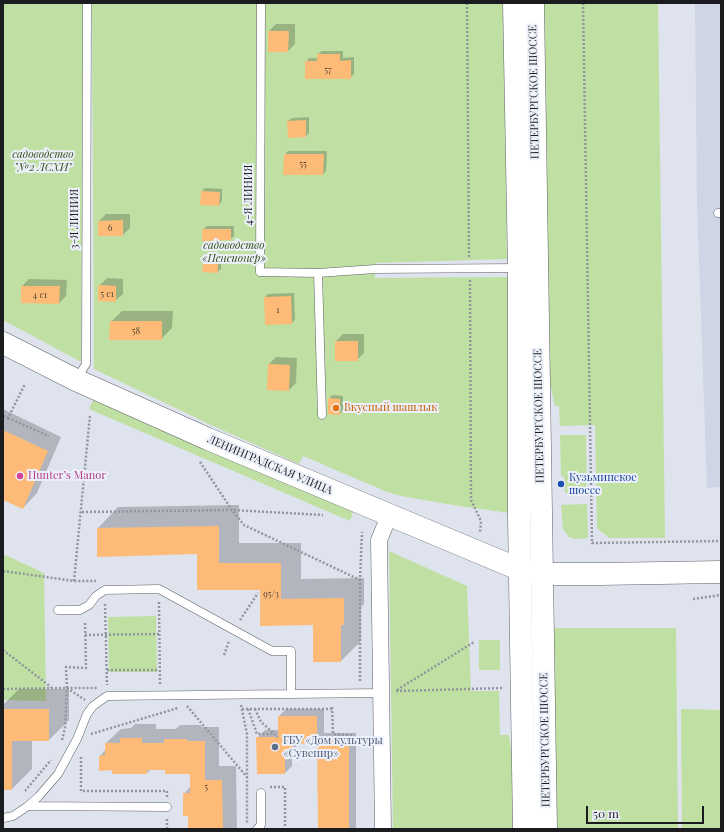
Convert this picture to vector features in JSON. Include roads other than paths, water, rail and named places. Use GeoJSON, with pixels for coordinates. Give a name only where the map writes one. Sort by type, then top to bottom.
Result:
{"type":"FeatureCollection","features":[{"type":"Feature","properties":{"kind":"main road","name":"ПЕТЕРБУРГСКОЕ ШОССЕ"},"geometry":{"type":"LineString","coordinates":[[514,3],[519,268],[524,829]]}},
{"type":"Feature","properties":{"kind":"main road","name":"ПЕТЕРБУРГСКОЕ ШОССЕ"},"geometry":{"type":"LineString","coordinates":[[533,3],[536,273],[546,829]]}},
{"type":"Feature","properties":{"kind":"main road","name":"ЛЕНИНГРАДСКАЯ УЛИЦА"},"geometry":{"type":"LineString","coordinates":[[5,348],[81,372],[208,439],[521,570],[542,574]]}},
{"type":"Feature","properties":{"kind":"main road"},"geometry":{"type":"LineString","coordinates":[[542,574],[721,572]]}},
{"type":"Feature","properties":{"kind":"street"},"geometry":{"type":"LineString","coordinates":[[383,829],[380,540],[389,516]]}},
{"type":"Feature","properties":{"kind":"lane","name":"3-Я ЛИНИЯ"},"geometry":{"type":"LineString","coordinates":[[81,372],[86,3]]}},
{"type":"Feature","properties":{"kind":"lane","name":"4-Я ЛИНИЯ"},"geometry":{"type":"LineString","coordinates":[[260,3],[260,272],[318,272],[375,269],[519,268]]}},
{"type":"Feature","properties":{"kind":"lane"},"geometry":{"type":"LineString","coordinates":[[318,272],[322,415]]}},
{"type":"Feature","properties":{"kind":"lane"},"geometry":{"type":"LineString","coordinates":[[58,610],[80,610],[89,605],[96,596],[105,590],[159,589],[272,651],[291,651],[291,694]]}},
{"type":"Feature","properties":{"kind":"lane"},"geometry":{"type":"LineString","coordinates":[[3,818],[13,816],[28,806],[58,774],[77,739],[87,714],[93,706],[107,696],[381,693]]}},
{"type":"Feature","properties":{"kind":"lane"},"geometry":{"type":"LineString","coordinates":[[258,829],[261,825],[262,790]]}},
{"type":"Feature","properties":{"kind":"lane"},"geometry":{"type":"LineString","coordinates":[[28,806],[167,807]]}},
{"type":"Feature","properties":{"kind":"place","name":"Вкусный шашлык"},"geometry":{"type":"Point","coordinates":[336,408]}},
{"type":"Feature","properties":{"kind":"place","name":"Hunter’s Manor"},"geometry":{"type":"Point","coordinates":[20,476]}},
{"type":"Feature","properties":{"kind":"place","name":"Кузьминское шоссе"},"geometry":{"type":"Point","coordinates":[561,484]}},
{"type":"Feature","properties":{"kind":"place","name":"ГБУ «Дом культуры «Сувенир»"},"geometry":{"type":"Point","coordinates":[275,747]}},
{"type":"Feature","properties":{"kind":"park label","name":"садоводство \"№2 ЛСХИ\""},"geometry":{"type":"Point","coordinates":[43,161]}},
{"type":"Feature","properties":{"kind":"park label","name":"садоводство «Пенсионер»"},"geometry":{"type":"Point","coordinates":[234,252]}}]}
